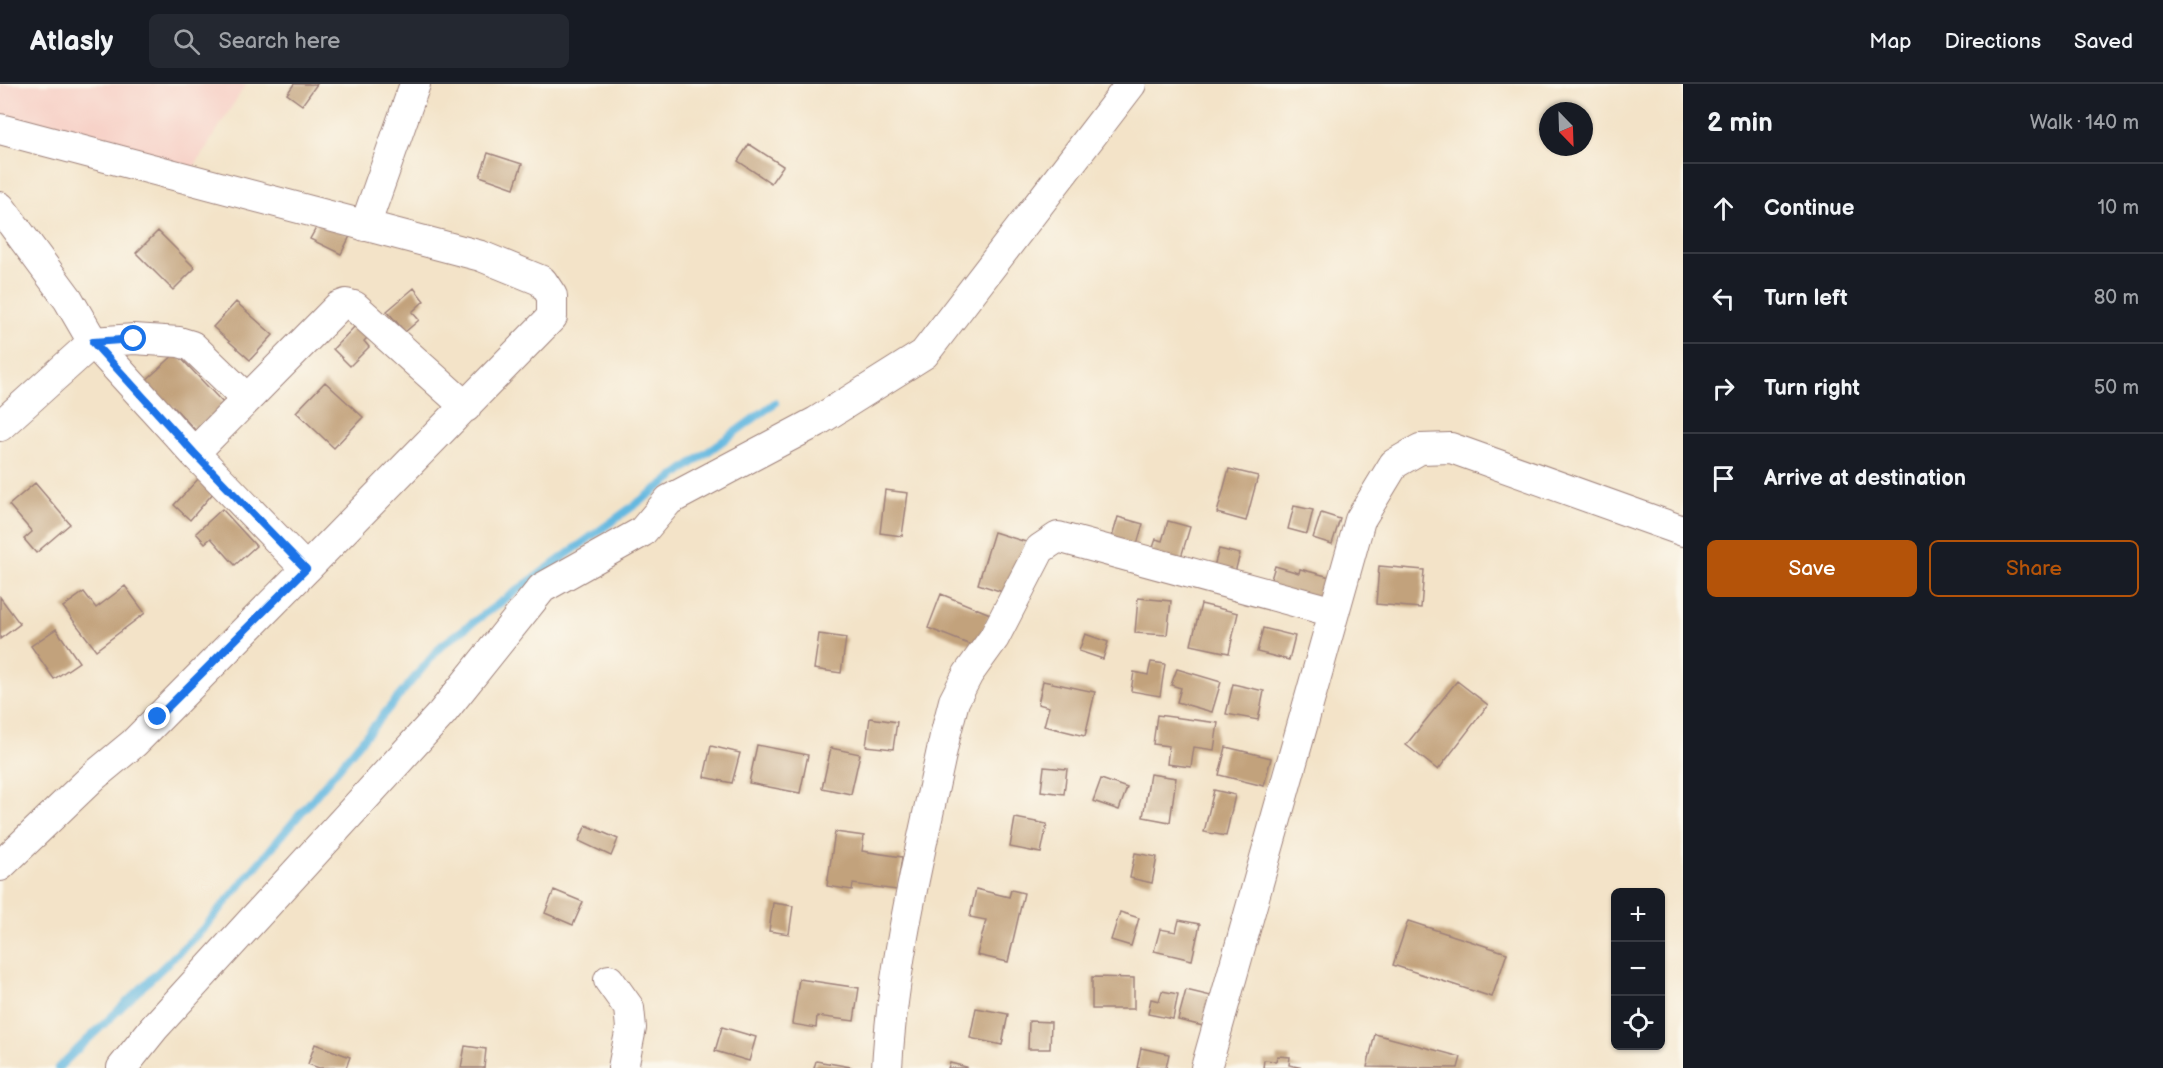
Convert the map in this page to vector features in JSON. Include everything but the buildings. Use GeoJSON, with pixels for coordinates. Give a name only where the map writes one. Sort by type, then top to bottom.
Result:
{"type":"FeatureCollection","features":[{"type":"Feature","properties":{"kind":"street"},"geometry":{"type":"LineString","coordinates":[[365,226],[415,84]]}},
{"type":"Feature","properties":{"kind":"street"},"geometry":{"type":"LineString","coordinates":[[122,1068],[154,1028],[442,713],[542,588],[642,532],[669,500],[816,422],[924,354],[1131,84]]}},
{"type":"Feature","properties":{"kind":"street"},"geometry":{"type":"LineString","coordinates":[[0,129],[482,256],[542,281],[552,296],[552,317],[466,406],[134,743],[94,776],[0,866]]}},
{"type":"Feature","properties":{"kind":"street"},"geometry":{"type":"LineString","coordinates":[[0,207],[68,299],[93,342],[194,453],[306,569]]}},
{"type":"Feature","properties":{"kind":"street"},"geometry":{"type":"LineString","coordinates":[[194,453],[338,307],[346,304],[354,306],[466,406]]}},
{"type":"Feature","properties":{"kind":"street"},"geometry":{"type":"LineString","coordinates":[[0,426],[93,342],[134,339],[179,342],[192,346],[247,399]]}},
{"type":"Feature","properties":{"kind":"street"},"geometry":{"type":"LineString","coordinates":[[1206,1068],[1360,520],[1394,464],[1420,449],[1452,448],[1683,531]]}},
{"type":"Feature","properties":{"kind":"street"},"geometry":{"type":"LineString","coordinates":[[887,1068],[889,1021],[913,888],[954,700],[968,674],[994,638],[1040,549],[1058,537],[1334,612]]}},
{"type":"Feature","properties":{"kind":"street"},"geometry":{"type":"LineString","coordinates":[[609,980],[629,1008],[631,1028],[623,1068]]}},
{"type":"Feature","properties":{"kind":"shaded area"},"geometry":{"type":"Polygon","coordinates":[[[0,84],[246,84],[184,183],[0,114],[0,84]]]}},
{"type":"Feature","properties":{"kind":"waterway"},"geometry":{"type":"LineString","coordinates":[[58,1068],[205,927],[442,645],[775,403]]}},
{"type":"Feature","properties":{"kind":"route"},"geometry":{"type":"LineString","coordinates":[[134,339],[93,342],[194,453],[306,569],[158,717]]}}]}
